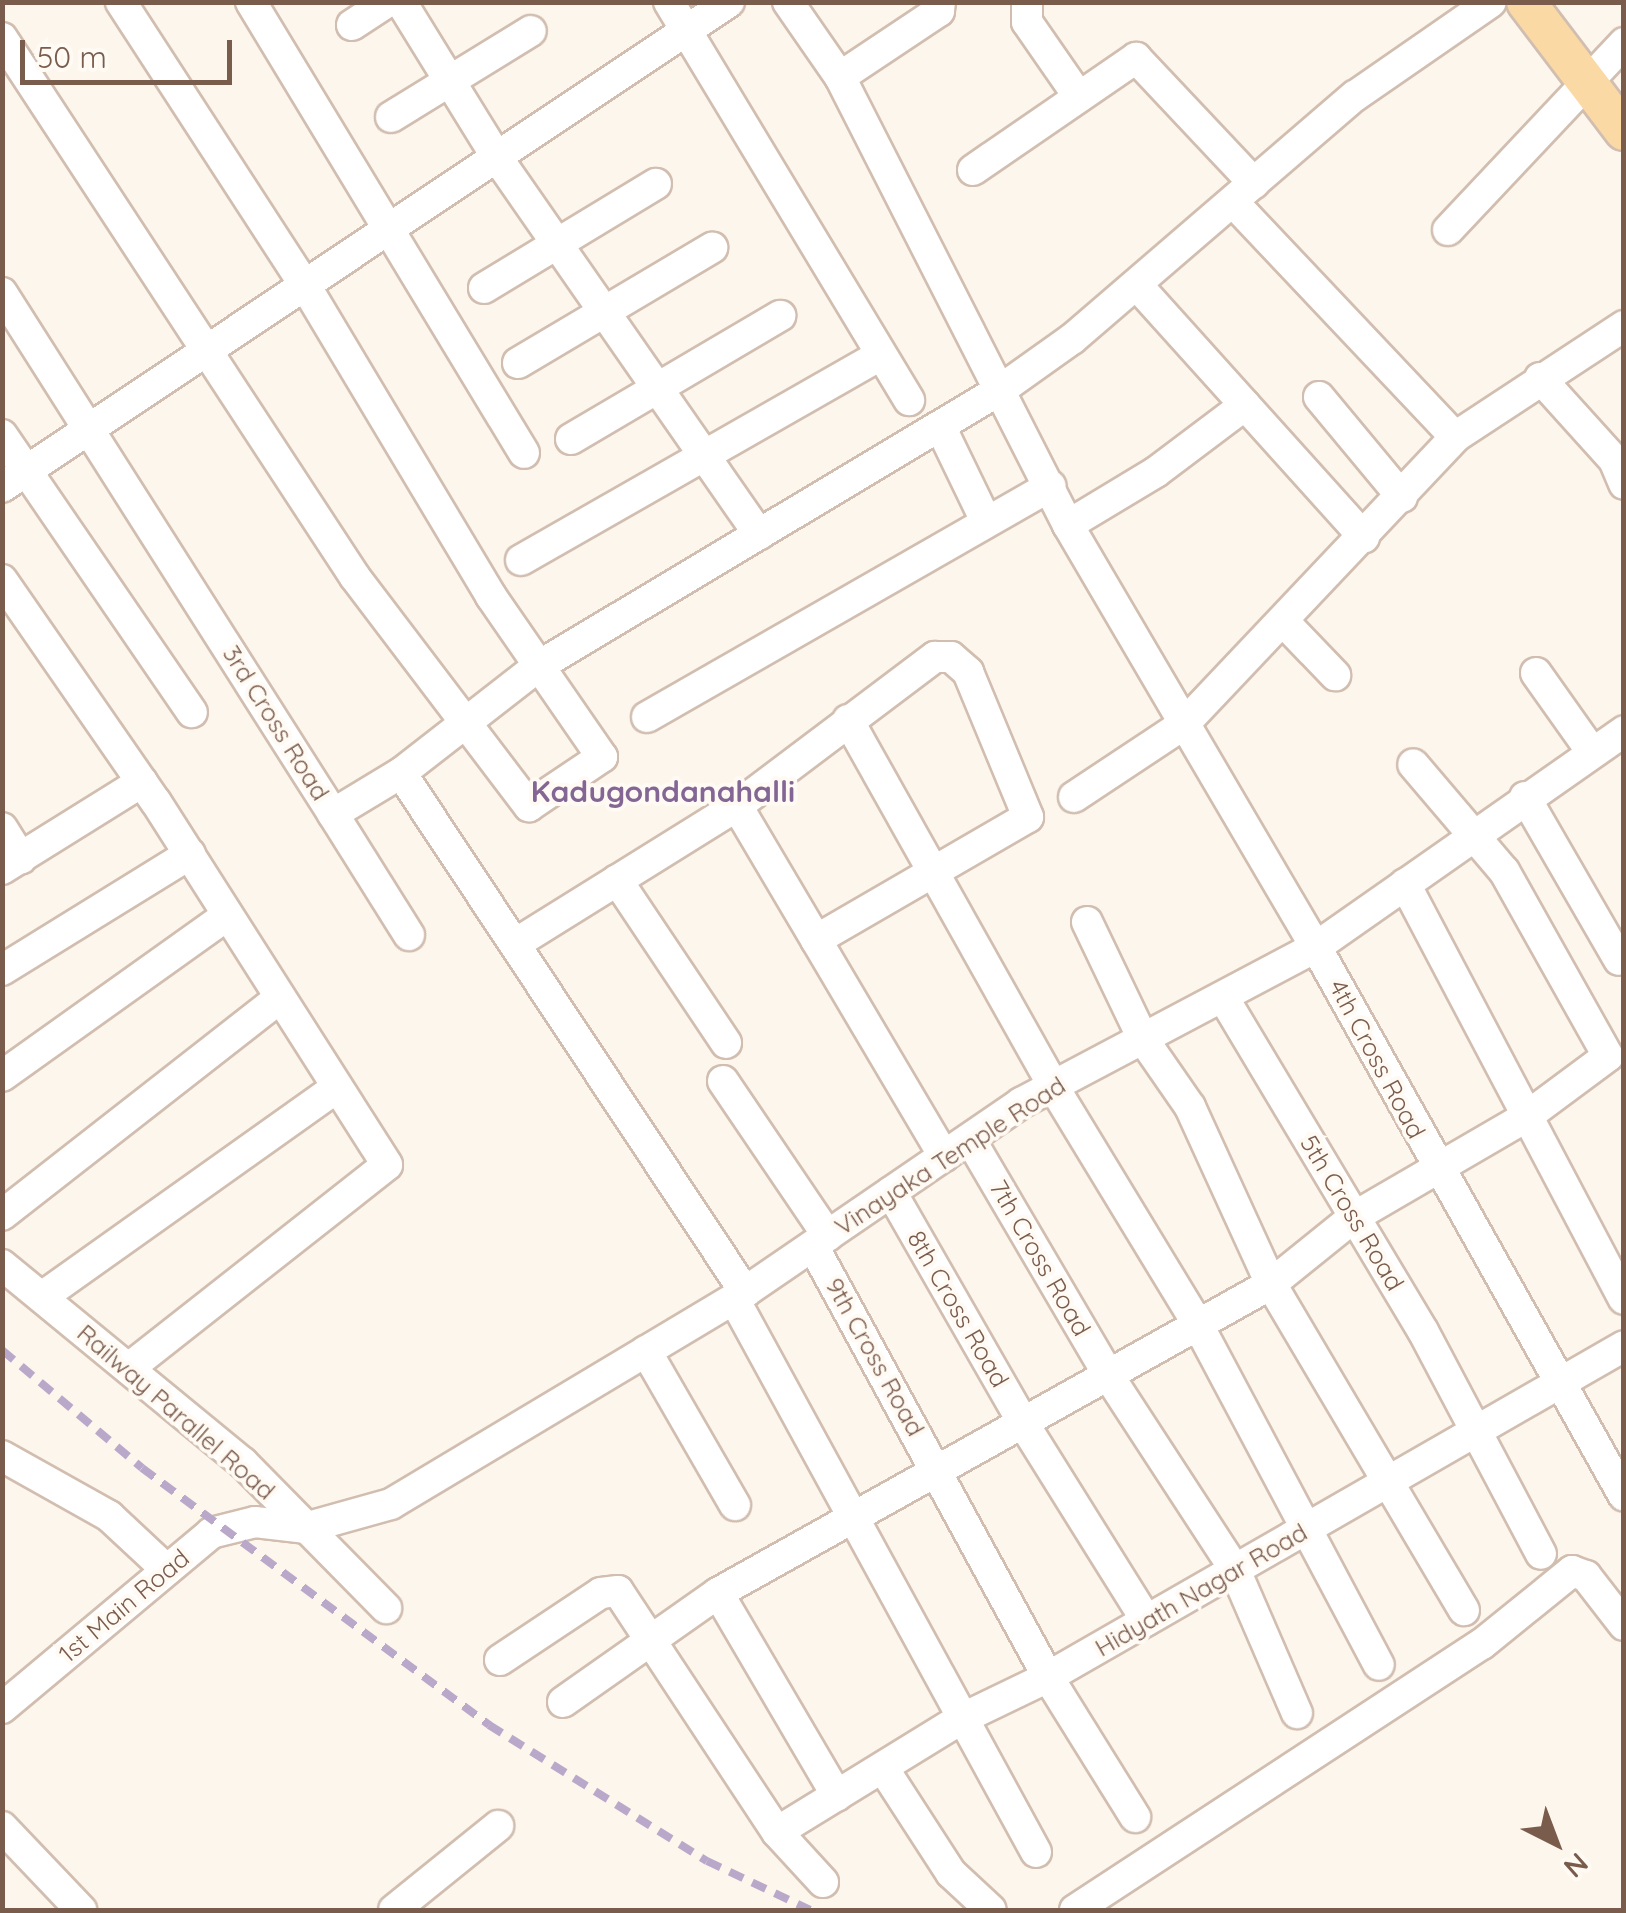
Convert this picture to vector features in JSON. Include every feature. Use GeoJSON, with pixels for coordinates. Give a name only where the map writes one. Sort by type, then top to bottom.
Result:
{"type":"FeatureCollection","features":[{"type":"Feature","properties":{"kind":"main road"},"geometry":{"type":"LineString","coordinates":[[1526,2],[1624,132]]}},
{"type":"Feature","properties":{"kind":"street"},"geometry":{"type":"LineString","coordinates":[[2,38],[204,352],[355,577],[529,806],[602,757],[537,668],[304,284],[121,2]]}},
{"type":"Feature","properties":{"kind":"street"},"geometry":{"type":"LineString","coordinates":[[251,2],[390,225],[524,454]]}},
{"type":"Feature","properties":{"kind":"street"},"geometry":{"type":"LineString","coordinates":[[352,25],[387,2]]}},
{"type":"Feature","properties":{"kind":"street"},"geometry":{"type":"LineString","coordinates":[[401,2],[496,156],[759,535]]}},
{"type":"Feature","properties":{"kind":"street"},"geometry":{"type":"LineString","coordinates":[[669,2],[909,400]]}},
{"type":"Feature","properties":{"kind":"street"},"geometry":{"type":"LineString","coordinates":[[15,479],[729,2]]}},
{"type":"Feature","properties":{"kind":"street","name":"4th Cross Road"},"geometry":{"type":"LineString","coordinates":[[788,2],[840,77],[1002,388],[1068,525],[1316,947],[1436,1172],[1624,1496]]}},
{"type":"Feature","properties":{"kind":"street"},"geometry":{"type":"LineString","coordinates":[[840,77],[939,11],[940,2]]}},
{"type":"Feature","properties":{"kind":"street"},"geometry":{"type":"LineString","coordinates":[[1027,2],[1027,22],[1079,98]]}},
{"type":"Feature","properties":{"kind":"street","name":"3rd Cross Road"},"geometry":{"type":"LineString","coordinates":[[2,293],[334,814],[401,773],[537,668],[942,428],[1002,388],[1137,285],[1355,96],[1491,2]]}},
{"type":"Feature","properties":{"kind":"street"},"geometry":{"type":"LineString","coordinates":[[391,118],[531,31]]}},
{"type":"Feature","properties":{"kind":"street"},"geometry":{"type":"LineString","coordinates":[[1448,230],[1590,86],[1624,43]]}},
{"type":"Feature","properties":{"kind":"street"},"geometry":{"type":"LineString","coordinates":[[973,170],[1136,58],[1243,192],[1455,438]]}},
{"type":"Feature","properties":{"kind":"street"},"geometry":{"type":"LineString","coordinates":[[484,288],[656,184]]}},
{"type":"Feature","properties":{"kind":"street"},"geometry":{"type":"LineString","coordinates":[[518,363],[712,248]]}},
{"type":"Feature","properties":{"kind":"street"},"geometry":{"type":"LineString","coordinates":[[1137,285],[1364,537]]}},
{"type":"Feature","properties":{"kind":"street"},"geometry":{"type":"LineString","coordinates":[[571,439],[780,316]]}},
{"type":"Feature","properties":{"kind":"street"},"geometry":{"type":"LineString","coordinates":[[1074,797],[1184,724],[1455,438],[1540,378],[1624,326]]}},
{"type":"Feature","properties":{"kind":"street"},"geometry":{"type":"LineString","coordinates":[[521,560],[880,355]]}},
{"type":"Feature","properties":{"kind":"street"},"geometry":{"type":"LineString","coordinates":[[1540,378],[1614,460],[1624,484]]}},
{"type":"Feature","properties":{"kind":"street"},"geometry":{"type":"LineString","coordinates":[[1319,397],[1402,496]]}},
{"type":"Feature","properties":{"kind":"street"},"geometry":{"type":"LineString","coordinates":[[1068,525],[1156,472],[1245,404]]}},
{"type":"Feature","properties":{"kind":"street"},"geometry":{"type":"LineString","coordinates":[[942,428],[986,521]]}},
{"type":"Feature","properties":{"kind":"street"},"geometry":{"type":"LineString","coordinates":[[2,435],[15,479],[192,712]]}},
{"type":"Feature","properties":{"kind":"street"},"geometry":{"type":"LineString","coordinates":[[647,717],[1051,486]]}},
{"type":"Feature","properties":{"kind":"street"},"geometry":{"type":"LineString","coordinates":[[2,580],[190,854],[388,1165],[386,1172],[129,1368]]}},
{"type":"Feature","properties":{"kind":"street"},"geometry":{"type":"LineString","coordinates":[[1284,622],[1335,675]]}},
{"type":"Feature","properties":{"kind":"street"},"geometry":{"type":"LineString","coordinates":[[514,944],[737,806],[935,657],[951,657],[968,672],[1028,818],[816,940]]}},
{"type":"Feature","properties":{"kind":"street"},"geometry":{"type":"LineString","coordinates":[[1536,673],[1592,752]]}},
{"type":"Feature","properties":{"kind":"street"},"geometry":{"type":"LineString","coordinates":[[848,720],[939,872],[1054,1086],[1198,1323],[1303,1532],[1379,1665]]}},
{"type":"Feature","properties":{"kind":"street","name":"Vinayaka Temple Road"},"geometry":{"type":"LineString","coordinates":[[254,1522],[305,1528],[391,1504],[740,1296],[970,1138],[1054,1086],[1316,947],[1471,833],[1624,731]]}},
{"type":"Feature","properties":{"kind":"street"},"geometry":{"type":"LineString","coordinates":[[563,1702],[718,1593],[936,1468],[1025,1426],[1198,1323],[1272,1284],[1354,1217],[1616,1067],[1504,871],[1412,764]]}},
{"type":"Feature","properties":{"kind":"street"},"geometry":{"type":"LineString","coordinates":[[401,773],[740,1296],[849,1518],[1036,1852]]}},
{"type":"Feature","properties":{"kind":"street"},"geometry":{"type":"LineString","coordinates":[[2,828],[12,863],[142,782]]}},
{"type":"Feature","properties":{"kind":"street"},"geometry":{"type":"LineString","coordinates":[[1525,798],[1619,960]]}},
{"type":"Feature","properties":{"kind":"street"},"geometry":{"type":"LineString","coordinates":[[737,806],[944,1156]]}},
{"type":"Feature","properties":{"kind":"street"},"geometry":{"type":"LineString","coordinates":[[334,814],[410,935]]}},
{"type":"Feature","properties":{"kind":"street"},"geometry":{"type":"LineString","coordinates":[[2,970],[190,854]]}},
{"type":"Feature","properties":{"kind":"street"},"geometry":{"type":"LineString","coordinates":[[617,880],[726,1044]]}},
{"type":"Feature","properties":{"kind":"street"},"geometry":{"type":"LineString","coordinates":[[1405,884],[1448,956],[1526,1117],[1624,1299]]}},
{"type":"Feature","properties":{"kind":"street"},"geometry":{"type":"LineString","coordinates":[[2,1076],[228,915]]}},
{"type":"Feature","properties":{"kind":"street"},"geometry":{"type":"LineString","coordinates":[[1087,922],[1143,1039],[1190,1108],[1272,1284],[1464,1610]]}},
{"type":"Feature","properties":{"kind":"street","name":"5th Cross Road"},"geometry":{"type":"LineString","coordinates":[[1222,997],[1423,1331],[1541,1554]]}},
{"type":"Feature","properties":{"kind":"street"},"geometry":{"type":"LineString","coordinates":[[2,1215],[280,998]]}},
{"type":"Feature","properties":{"kind":"street","name":"9th Cross Road"},"geometry":{"type":"LineString","coordinates":[[723,1081],[820,1241],[1048,1677],[1135,1818]]}},
{"type":"Feature","properties":{"kind":"street"},"geometry":{"type":"LineString","coordinates":[[42,1297],[336,1087]]}},
{"type":"Feature","properties":{"kind":"street","name":"7th Cross Road"},"geometry":{"type":"LineString","coordinates":[[970,1138],[1110,1378],[1235,1570],[1296,1713]]}},
{"type":"Feature","properties":{"kind":"street","name":"8th Cross Road"},"geometry":{"type":"LineString","coordinates":[[892,1192],[1025,1426],[1146,1620]]}},
{"type":"Feature","properties":{"kind":"street","name":"Railway Parallel Road"},"geometry":{"type":"LineString","coordinates":[[2,1265],[243,1463],[386,1608]]}},
{"type":"Feature","properties":{"kind":"street","name":"Hidyath Nagar Road"},"geometry":{"type":"LineString","coordinates":[[777,1832],[959,1720],[1048,1677],[1624,1346]]}},
{"type":"Feature","properties":{"kind":"street"},"geometry":{"type":"LineString","coordinates":[[646,1351],[734,1505]]}},
{"type":"Feature","properties":{"kind":"street"},"geometry":{"type":"LineString","coordinates":[[8,1468],[108,1516],[167,1570]]}},
{"type":"Feature","properties":{"kind":"street","name":"1st Main Road"},"geometry":{"type":"LineString","coordinates":[[2,1708],[211,1533],[254,1522]]}},
{"type":"Feature","properties":{"kind":"street"},"geometry":{"type":"LineString","coordinates":[[1075,1910],[1482,1644],[1572,1572],[1586,1576],[1624,1625]]}},
{"type":"Feature","properties":{"kind":"street"},"geometry":{"type":"LineString","coordinates":[[500,1660],[610,1590],[622,1594],[777,1832],[823,1882]]}},
{"type":"Feature","properties":{"kind":"street"},"geometry":{"type":"LineString","coordinates":[[718,1593],[837,1796]]}},
{"type":"Feature","properties":{"kind":"street"},"geometry":{"type":"LineString","coordinates":[[884,1768],[950,1873],[991,1910]]}},
{"type":"Feature","properties":{"kind":"street"},"geometry":{"type":"LineString","coordinates":[[394,1910],[498,1826]]}},
{"type":"Feature","properties":{"kind":"street"},"geometry":{"type":"LineString","coordinates":[[2,1827],[81,1910]]}},
{"type":"Feature","properties":{"kind":"railway"},"geometry":{"type":"LineString","coordinates":[[2,1350],[142,1468],[489,1725],[707,1861],[810,1910]]}},
{"type":"Feature","properties":{"kind":"district","name":"Kadugondanahalli"},"geometry":{"type":"Point","coordinates":[663,791]}}]}
